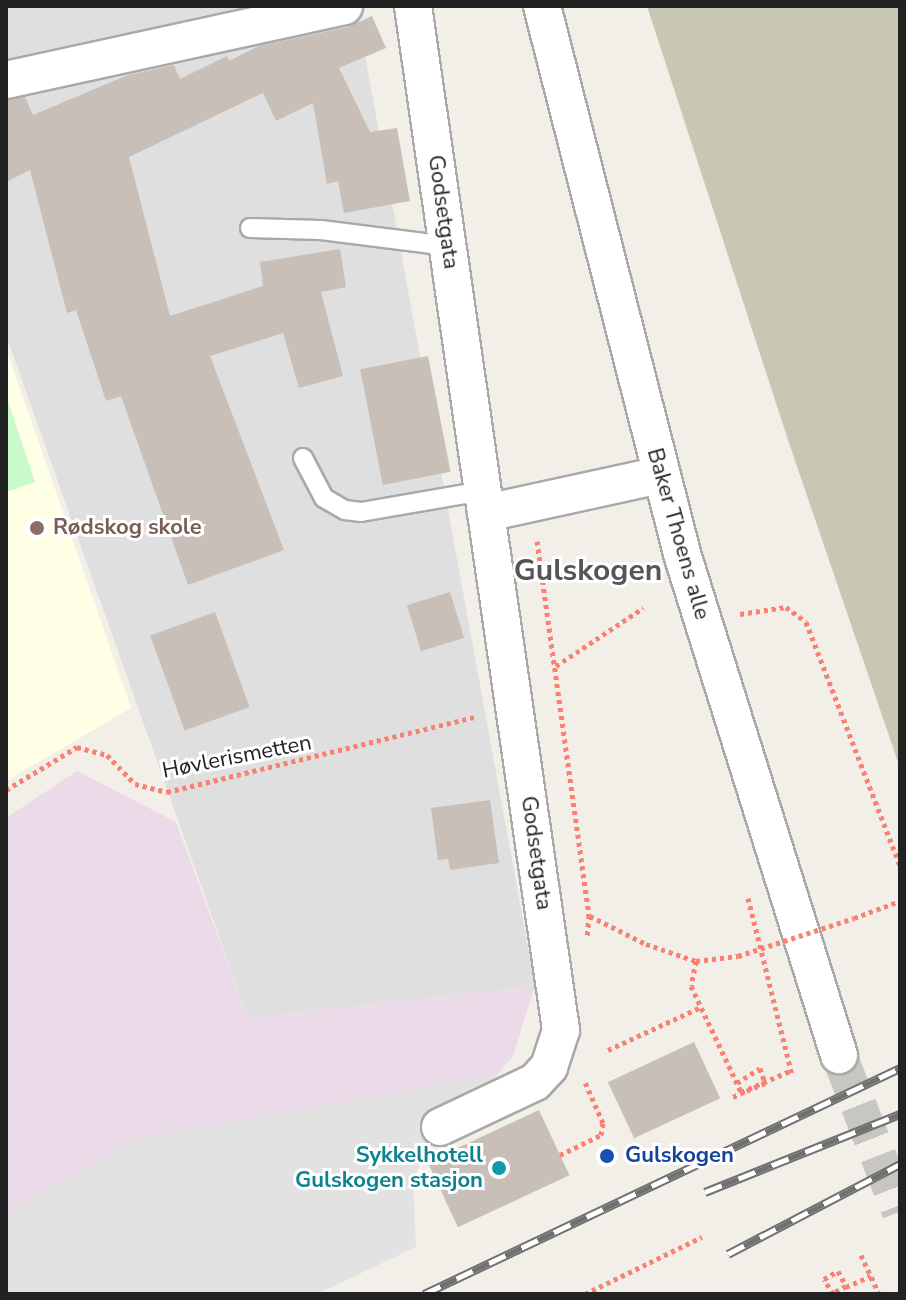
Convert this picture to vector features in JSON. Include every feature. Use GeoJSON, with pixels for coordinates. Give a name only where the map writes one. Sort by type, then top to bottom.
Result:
{"type":"FeatureCollection","features":[{"type":"Feature","properties":{"kind":"street"},"geometry":{"type":"LineString","coordinates":[[6,80],[344,6]]}},
{"type":"Feature","properties":{"kind":"street","name":"Godsetgata"},"geometry":{"type":"LineString","coordinates":[[413,6],[561,1030],[549,1067],[535,1082],[440,1127]]}},
{"type":"Feature","properties":{"kind":"street","name":"Baker Thoens alle"},"geometry":{"type":"LineString","coordinates":[[542,6],[660,475],[704,626],[839,1055]]}},
{"type":"Feature","properties":{"kind":"street"},"geometry":{"type":"LineString","coordinates":[[484,502],[660,475]]}},
{"type":"Feature","properties":{"kind":"lane"},"geometry":{"type":"LineString","coordinates":[[250,228],[321,230],[448,246]]}},
{"type":"Feature","properties":{"kind":"lane"},"geometry":{"type":"LineString","coordinates":[[303,458],[324,498],[345,510],[361,512],[484,502]]}},
{"type":"Feature","properties":{"kind":"path"},"geometry":{"type":"LineString","coordinates":[[704,626],[772,606],[786,607],[806,622],[900,866]]}},
{"type":"Feature","properties":{"kind":"path"},"geometry":{"type":"LineString","coordinates":[[556,666],[643,608]]}},
{"type":"Feature","properties":{"kind":"path","name":"Høvlerismetten"},"geometry":{"type":"LineString","coordinates":[[6,790],[77,747],[107,755],[135,784],[167,792],[480,716]]}},
{"type":"Feature","properties":{"kind":"path"},"geometry":{"type":"LineString","coordinates":[[589,915],[646,944],[696,961],[738,956],[900,901]]}},
{"type":"Feature","properties":{"kind":"path"},"geometry":{"type":"LineString","coordinates":[[733,1097],[742,1094],[765,1083],[760,1068],[738,1078],[743,1094],[791,1073],[745,903]]}},
{"type":"Feature","properties":{"kind":"path"},"geometry":{"type":"LineString","coordinates":[[696,961],[691,986],[742,1094]]}},
{"type":"Feature","properties":{"kind":"path"},"geometry":{"type":"LineString","coordinates":[[608,1050],[701,1007]]}},
{"type":"Feature","properties":{"kind":"path"},"geometry":{"type":"LineString","coordinates":[[560,1155],[601,1135]]}},
{"type":"Feature","properties":{"kind":"path"},"geometry":{"type":"LineString","coordinates":[[585,1294],[702,1237]]}},
{"type":"Feature","properties":{"kind":"path"},"geometry":{"type":"LineString","coordinates":[[861,1255],[879,1294]]}},
{"type":"Feature","properties":{"kind":"path"},"geometry":{"type":"LineString","coordinates":[[838,1271],[846,1286],[832,1294],[827,1277],[838,1271]]}},
{"type":"Feature","properties":{"kind":"path"},"geometry":{"type":"LineString","coordinates":[[832,1294],[871,1276]]}},
{"type":"Feature","properties":{"kind":"shaded area"},"geometry":{"type":"Polygon","coordinates":[[[6,6],[356,6],[535,986],[248,1018],[6,335],[6,6]]]}},
{"type":"Feature","properties":{"kind":"shaded area"},"geometry":{"type":"Polygon","coordinates":[[[647,6],[900,6],[900,768],[788,440],[647,6]]]}},
{"type":"Feature","properties":{"kind":"shaded area","name":"Rødskog skole"},"geometry":{"type":"Polygon","coordinates":[[[6,348],[131,708],[6,781],[6,348]]]}},
{"type":"Feature","properties":{"kind":"shaded area"},"geometry":{"type":"Polygon","coordinates":[[[77,771],[176,822],[248,1018],[535,986],[513,1056],[497,1075],[137,1139],[6,1214],[6,818],[77,771]]]}},
{"type":"Feature","properties":{"kind":"shaded area"},"geometry":{"type":"Polygon","coordinates":[[[497,1075],[501,1093],[440,1127],[413,1179],[416,1247],[317,1294],[6,1294],[6,1214],[137,1139],[497,1075]]]}},
{"type":"Feature","properties":{"kind":"green space"},"geometry":{"type":"Polygon","coordinates":[[[6,395],[35,482],[6,492],[6,395]]]}},
{"type":"Feature","properties":{"kind":"building"},"geometry":{"type":"Polygon","coordinates":[[[372,16],[386,48],[339,68],[370,132],[397,128],[410,201],[344,213],[338,181],[327,184],[313,103],[276,121],[263,93],[129,157],[170,316],[263,286],[260,262],[340,249],[346,287],[321,292],[343,376],[299,388],[283,333],[210,356],[284,550],[188,585],[121,396],[106,401],[76,310],[67,313],[30,170],[6,182],[6,100],[25,97],[33,115],[128,75],[174,65],[180,79],[227,56],[229,61],[259,46],[348,27],[372,16]]]}},
{"type":"Feature","properties":{"kind":"building"},"geometry":{"type":"Polygon","coordinates":[[[428,356],[451,472],[383,485],[360,369],[428,356]]]}},
{"type":"Feature","properties":{"kind":"building"},"geometry":{"type":"Polygon","coordinates":[[[450,592],[464,638],[421,651],[407,605],[450,592]]]}},
{"type":"Feature","properties":{"kind":"building"},"geometry":{"type":"Polygon","coordinates":[[[215,612],[250,707],[185,731],[150,636],[215,612]]]}},
{"type":"Feature","properties":{"kind":"building"},"geometry":{"type":"Polygon","coordinates":[[[490,800],[499,863],[450,870],[448,859],[438,860],[431,808],[490,800]]]}},
{"type":"Feature","properties":{"kind":"building"},"geometry":{"type":"Polygon","coordinates":[[[694,1042],[720,1098],[634,1138],[608,1082],[694,1042]]]}},
{"type":"Feature","properties":{"kind":"building","name":"Sykkelhotell Gulskogen stasjon"},"geometry":{"type":"Polygon","coordinates":[[[539,1110],[569,1175],[458,1227],[428,1162],[539,1110]]]}},
{"type":"Feature","properties":{"kind":"tunnel"},"geometry":{"type":"LineString","coordinates":[[839,1055],[900,1212]]}},
{"type":"Feature","properties":{"kind":"railway"},"geometry":{"type":"LineString","coordinates":[[424,1294],[900,1068]]}},
{"type":"Feature","properties":{"kind":"railway"},"geometry":{"type":"LineString","coordinates":[[705,1192],[900,1114]]}},
{"type":"Feature","properties":{"kind":"railway"},"geometry":{"type":"LineString","coordinates":[[728,1254],[900,1164]]}},
{"type":"Feature","properties":{"kind":"place","name":"Rødskog skole"},"geometry":{"type":"Point","coordinates":[37,528]}},
{"type":"Feature","properties":{"kind":"place","name":"Gulskogen"},"geometry":{"type":"Point","coordinates":[607,1156]}},
{"type":"Feature","properties":{"kind":"place","name":"Sykkelhotell Gulskogen stasjon"},"geometry":{"type":"Point","coordinates":[499,1168]}},
{"type":"Feature","properties":{"kind":"district","name":"Gulskogen"},"geometry":{"type":"Point","coordinates":[588,571]}}]}
